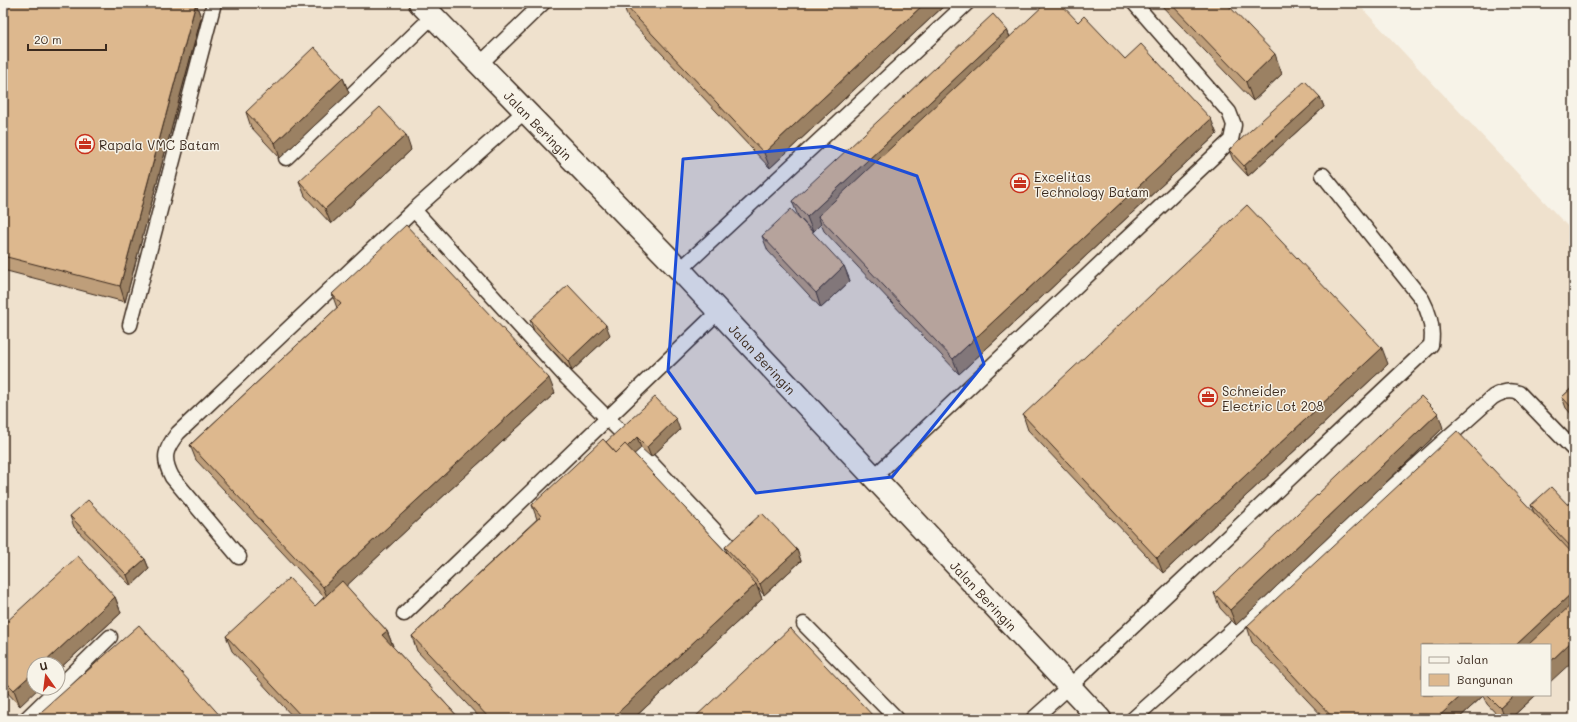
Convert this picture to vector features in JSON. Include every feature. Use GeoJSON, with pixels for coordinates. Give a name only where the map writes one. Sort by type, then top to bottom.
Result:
{"type":"FeatureCollection","features":[{"type":"Feature","properties":{"kind":"street","name":"Jalan Beringin"},"geometry":{"type":"LineString","coordinates":[[427,10],[680,270],[1100,719]]}},
{"type":"Feature","properties":{"kind":"lane"},"geometry":{"type":"LineString","coordinates":[[130,325],[214,3]]}},
{"type":"Feature","properties":{"kind":"lane"},"geometry":{"type":"LineString","coordinates":[[480,64],[543,3]]}},
{"type":"Feature","properties":{"kind":"lane"},"geometry":{"type":"LineString","coordinates":[[680,270],[967,3]]}},
{"type":"Feature","properties":{"kind":"lane"},"geometry":{"type":"LineString","coordinates":[[874,477],[1231,140],[1234,125],[1229,112],[1134,3]]}},
{"type":"Feature","properties":{"kind":"lane"},"geometry":{"type":"LineString","coordinates":[[286,158],[427,10]]}},
{"type":"Feature","properties":{"kind":"lane"},"geometry":{"type":"LineString","coordinates":[[239,557],[172,477],[166,466],[165,454],[170,443],[178,433],[414,210],[525,111]]}},
{"type":"Feature","properties":{"kind":"lane"},"geometry":{"type":"LineString","coordinates":[[1033,719],[1070,686],[1431,345],[1433,333],[1432,322],[1422,299],[1323,175]]}},
{"type":"Feature","properties":{"kind":"lane"},"geometry":{"type":"LineString","coordinates":[[414,210],[566,377],[627,438]]}},
{"type":"Feature","properties":{"kind":"lane"},"geometry":{"type":"LineString","coordinates":[[404,614],[719,312]]}},
{"type":"Feature","properties":{"kind":"lane"},"geometry":{"type":"LineString","coordinates":[[1133,719],[1493,397],[1506,392],[1514,391],[1519,393],[1574,450]]}},
{"type":"Feature","properties":{"kind":"lane"},"geometry":{"type":"LineString","coordinates":[[639,450],[735,552]]}},
{"type":"Feature","properties":{"kind":"lane"},"geometry":{"type":"LineString","coordinates":[[804,624],[897,719]]}},
{"type":"Feature","properties":{"kind":"lane"},"geometry":{"type":"LineString","coordinates":[[66,680],[110,638]]}},
{"type":"Feature","properties":{"kind":"lane"},"geometry":{"type":"LineString","coordinates":[[26,719],[50,696]]}},
{"type":"Feature","properties":{"kind":"highlighted area"},"geometry":{"type":"Polygon","coordinates":[[[830,146],[917,176],[984,364],[892,477],[756,493],[668,371],[683,159],[830,146]]]}},
{"type":"Feature","properties":{"kind":"shaded area"},"geometry":{"type":"Polygon","coordinates":[[[3,3],[1357,3],[1574,233],[1574,719],[3,719],[3,3]]]}},
{"type":"Feature","properties":{"kind":"building","name":"Rapala VMC Batam"},"geometry":{"type":"Polygon","coordinates":[[[3,3],[196,3],[120,286],[3,256],[3,3]]]}},
{"type":"Feature","properties":{"kind":"building"},"geometry":{"type":"Polygon","coordinates":[[[623,3],[925,3],[764,153],[623,3]]]}},
{"type":"Feature","properties":{"kind":"building","name":"Excelitas Technology Batam"},"geometry":{"type":"Polygon","coordinates":[[[1046,3],[1060,3],[1078,22],[1084,16],[1125,59],[1141,44],[1211,119],[953,359],[818,216],[1046,3]]]}},
{"type":"Feature","properties":{"kind":"building"},"geometry":{"type":"Polygon","coordinates":[[[1170,3],[1226,3],[1275,54],[1246,82],[1170,3]]]}},
{"type":"Feature","properties":{"kind":"building"},"geometry":{"type":"Polygon","coordinates":[[[993,14],[1007,30],[807,217],[792,201],[993,14]]]}},
{"type":"Feature","properties":{"kind":"building"},"geometry":{"type":"Polygon","coordinates":[[[314,47],[343,78],[275,143],[246,112],[314,47]]]}},
{"type":"Feature","properties":{"kind":"building"},"geometry":{"type":"Polygon","coordinates":[[[1305,81],[1320,97],[1244,166],[1229,150],[1305,81]]]}},
{"type":"Feature","properties":{"kind":"building"},"geometry":{"type":"Polygon","coordinates":[[[380,107],[406,135],[325,209],[299,181],[380,107]]]}},
{"type":"Feature","properties":{"kind":"building","name":"Schneider Electric Lot 208"},"geometry":{"type":"Polygon","coordinates":[[[1247,205],[1382,348],[1157,558],[1023,415],[1247,205]]]}},
{"type":"Feature","properties":{"kind":"building"},"geometry":{"type":"Polygon","coordinates":[[[791,209],[844,266],[816,293],[762,236],[791,209]]]}},
{"type":"Feature","properties":{"kind":"building"},"geometry":{"type":"Polygon","coordinates":[[[406,225],[549,378],[323,587],[190,445],[341,304],[332,294],[406,225]]]}},
{"type":"Feature","properties":{"kind":"building"},"geometry":{"type":"Polygon","coordinates":[[[568,285],[606,325],[568,361],[530,320],[568,285]]]}},
{"type":"Feature","properties":{"kind":"building"},"geometry":{"type":"Polygon","coordinates":[[[1574,386],[1574,410],[1562,397],[1574,386]]]}},
{"type":"Feature","properties":{"kind":"building"},"geometry":{"type":"Polygon","coordinates":[[[1421,396],[1438,413],[1230,610],[1214,593],[1421,396]]]}},
{"type":"Feature","properties":{"kind":"building"},"geometry":{"type":"Polygon","coordinates":[[[655,397],[676,419],[647,447],[637,437],[627,447],[625,444],[616,453],[606,442],[655,397]]]}},
{"type":"Feature","properties":{"kind":"building"},"geometry":{"type":"Polygon","coordinates":[[[1457,431],[1574,555],[1574,591],[1517,644],[1421,644],[1421,696],[1461,696],[1436,719],[1334,719],[1247,626],[1457,431]]]}},
{"type":"Feature","properties":{"kind":"building"},"geometry":{"type":"Polygon","coordinates":[[[603,439],[616,453],[625,444],[756,584],[611,719],[490,719],[412,636],[541,516],[532,505],[603,439]]]}},
{"type":"Feature","properties":{"kind":"building"},"geometry":{"type":"Polygon","coordinates":[[[1551,487],[1568,505],[1574,500],[1574,550],[1531,505],[1551,487]]]}},
{"type":"Feature","properties":{"kind":"building"},"geometry":{"type":"Polygon","coordinates":[[[88,500],[145,559],[127,575],[70,516],[88,500]]]}},
{"type":"Feature","properties":{"kind":"building"},"geometry":{"type":"Polygon","coordinates":[[[762,513],[797,550],[760,584],[725,547],[762,513]]]}},
{"type":"Feature","properties":{"kind":"building"},"geometry":{"type":"Polygon","coordinates":[[[78,556],[115,597],[52,656],[26,656],[26,679],[14,690],[3,679],[3,625],[78,556]]]}},
{"type":"Feature","properties":{"kind":"building"},"geometry":{"type":"Polygon","coordinates":[[[289,578],[315,606],[342,581],[387,631],[382,635],[460,719],[304,719],[226,636],[289,578]]]}},
{"type":"Feature","properties":{"kind":"building"},"geometry":{"type":"Polygon","coordinates":[[[1574,602],[1574,639],[1551,661],[1551,644],[1529,644],[1574,602]]]}},
{"type":"Feature","properties":{"kind":"building"},"geometry":{"type":"Polygon","coordinates":[[[139,625],[223,719],[33,719],[59,696],[66,696],[66,690],[139,625]]]}},
{"type":"Feature","properties":{"kind":"building"},"geometry":{"type":"Polygon","coordinates":[[[790,628],[876,719],[693,719],[790,628]]]}},
{"type":"Feature","properties":{"kind":"building"},"geometry":{"type":"Polygon","coordinates":[[[1488,696],[1513,696],[1500,708],[1488,696]]]}},
{"type":"Feature","properties":{"kind":"place","name":"Rapala VMC Batam"},"geometry":{"type":"Point","coordinates":[85,144]}},
{"type":"Feature","properties":{"kind":"place","name":"Excelitas Technology Batam"},"geometry":{"type":"Point","coordinates":[1020,183]}},
{"type":"Feature","properties":{"kind":"place","name":"Schneider Electric Lot 208"},"geometry":{"type":"Point","coordinates":[1208,397]}}]}
